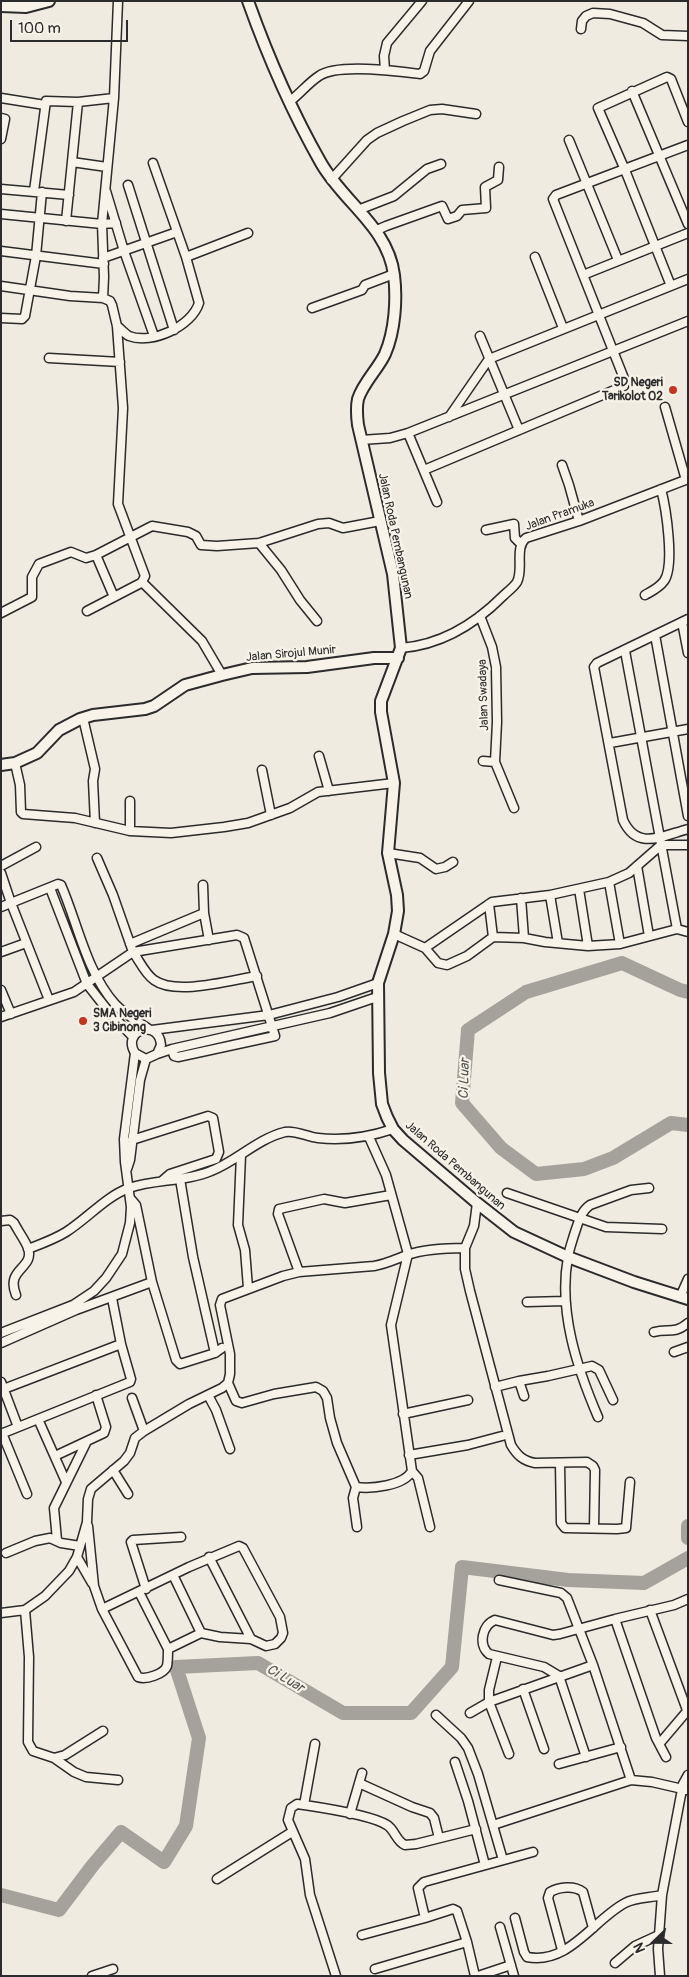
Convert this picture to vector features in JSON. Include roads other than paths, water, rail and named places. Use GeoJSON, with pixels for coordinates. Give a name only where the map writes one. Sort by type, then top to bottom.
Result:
{"type":"FeatureCollection","features":[{"type":"Feature","properties":{"kind":"street"},"geometry":{"type":"LineString","coordinates":[[1,6],[26,7],[49,1]]}},
{"type":"Feature","properties":{"kind":"street"},"geometry":{"type":"LineString","coordinates":[[103,298],[102,224],[114,98],[118,1]]}},
{"type":"Feature","properties":{"kind":"street","name":"Jalan Roda Pembangunan"},"geometry":{"type":"LineString","coordinates":[[248,1],[289,102],[331,180],[377,230],[384,242],[394,274],[395,304],[386,352],[358,399],[356,410],[393,574],[400,653],[381,701],[381,712],[394,783],[388,853],[398,903],[394,934],[378,983],[379,1073],[382,1104],[393,1130],[403,1140],[477,1204],[514,1232],[568,1257],[634,1282],[684,1298]]}},
{"type":"Feature","properties":{"kind":"street"},"geometry":{"type":"LineString","coordinates":[[385,70],[384,56],[387,44],[422,1]]}},
{"type":"Feature","properties":{"kind":"street"},"geometry":{"type":"LineString","coordinates":[[289,102],[319,75],[334,70],[385,70],[420,74],[424,71],[430,50],[466,2]]}},
{"type":"Feature","properties":{"kind":"street"},"geometry":{"type":"LineString","coordinates":[[581,29],[582,21],[586,16],[610,14],[643,23],[662,35],[688,36]]}},
{"type":"Feature","properties":{"kind":"street"},"geometry":{"type":"LineString","coordinates":[[671,286],[625,170],[598,109],[599,106],[667,77],[675,88],[688,122]]}},
{"type":"Feature","properties":{"kind":"street"},"geometry":{"type":"LineString","coordinates":[[632,91],[688,224]]}},
{"type":"Feature","properties":{"kind":"street"},"geometry":{"type":"LineString","coordinates":[[1,98],[46,105]]}},
{"type":"Feature","properties":{"kind":"street"},"geometry":{"type":"LineString","coordinates":[[1,318],[23,318],[30,290],[36,256],[39,218],[38,192],[48,100],[78,102],[114,98]]}},
{"type":"Feature","properties":{"kind":"street"},"geometry":{"type":"LineString","coordinates":[[66,221],[78,102]]}},
{"type":"Feature","properties":{"kind":"street"},"geometry":{"type":"LineString","coordinates":[[331,180],[367,140],[376,133],[430,110],[442,109],[476,114]]}},
{"type":"Feature","properties":{"kind":"street"},"geometry":{"type":"LineString","coordinates":[[1,118],[5,119],[1,139]]}},
{"type":"Feature","properties":{"kind":"street"},"geometry":{"type":"LineString","coordinates":[[569,140],[618,260]]}},
{"type":"Feature","properties":{"kind":"street"},"geometry":{"type":"LineString","coordinates":[[424,470],[624,386],[625,381],[553,199],[556,195],[688,145]]}},
{"type":"Feature","properties":{"kind":"street"},"geometry":{"type":"LineString","coordinates":[[72,162],[107,166]]}},
{"type":"Feature","properties":{"kind":"street"},"geometry":{"type":"LineString","coordinates":[[117,326],[130,336],[154,336],[174,330],[193,314],[199,303],[186,257],[153,163]]}},
{"type":"Feature","properties":{"kind":"street"},"geometry":{"type":"LineString","coordinates":[[358,210],[394,196],[427,169],[440,164]]}},
{"type":"Feature","properties":{"kind":"street"},"geometry":{"type":"LineString","coordinates":[[377,230],[442,206],[448,219],[457,216],[462,210],[486,208],[485,187],[498,180],[499,167]]}},
{"type":"Feature","properties":{"kind":"street"},"geometry":{"type":"LineString","coordinates":[[128,184],[174,330]]}},
{"type":"Feature","properties":{"kind":"street"},"geometry":{"type":"LineString","coordinates":[[106,188],[124,251],[154,336]]}},
{"type":"Feature","properties":{"kind":"street"},"geometry":{"type":"LineString","coordinates":[[1,189],[69,195]]}},
{"type":"Feature","properties":{"kind":"street"},"geometry":{"type":"LineString","coordinates":[[1,214],[102,224],[116,223]]}},
{"type":"Feature","properties":{"kind":"street"},"geometry":{"type":"LineString","coordinates":[[1,251],[36,256],[103,261],[124,251],[177,232]]}},
{"type":"Feature","properties":{"kind":"street"},"geometry":{"type":"LineString","coordinates":[[583,275],[688,233]]}},
{"type":"Feature","properties":{"kind":"street"},"geometry":{"type":"LineString","coordinates":[[186,257],[248,234]]}},
{"type":"Feature","properties":{"kind":"street"},"geometry":{"type":"LineString","coordinates":[[536,257],[563,328]]}},
{"type":"Feature","properties":{"kind":"street"},"geometry":{"type":"LineString","coordinates":[[312,308],[362,290],[365,285],[394,274]]}},
{"type":"Feature","properties":{"kind":"street"},"geometry":{"type":"LineString","coordinates":[[449,417],[489,359],[688,279]]}},
{"type":"Feature","properties":{"kind":"street"},"geometry":{"type":"LineString","coordinates":[[1,286],[70,296],[103,298],[110,301],[112,305],[117,326],[123,432],[118,496],[120,511],[145,576],[142,582],[87,611]]}},
{"type":"Feature","properties":{"kind":"street"},"geometry":{"type":"LineString","coordinates":[[362,440],[390,438],[408,434],[688,321]]}},
{"type":"Feature","properties":{"kind":"street"},"geometry":{"type":"LineString","coordinates":[[480,336],[519,430]]}},
{"type":"Feature","properties":{"kind":"street"},"geometry":{"type":"LineString","coordinates":[[49,358],[120,362]]}},
{"type":"Feature","properties":{"kind":"street"},"geometry":{"type":"LineString","coordinates":[[664,407],[687,479]]}},
{"type":"Feature","properties":{"kind":"street"},"geometry":{"type":"LineString","coordinates":[[408,434],[437,502]]}},
{"type":"Feature","properties":{"kind":"street"},"geometry":{"type":"LineString","coordinates":[[562,465],[579,520]]}},
{"type":"Feature","properties":{"kind":"street","name":"Jalan Pramuka"},"geometry":{"type":"LineString","coordinates":[[400,653],[446,637],[480,616],[496,603],[517,581],[521,544],[526,538],[687,479]]}},
{"type":"Feature","properties":{"kind":"street"},"geometry":{"type":"LineString","coordinates":[[645,594],[656,589],[664,581],[670,564],[662,489]]}},
{"type":"Feature","properties":{"kind":"street"},"geometry":{"type":"LineString","coordinates":[[1,613],[32,596],[32,577],[39,564],[71,552],[86,558],[96,555],[149,527],[156,526],[188,532],[196,536],[201,545],[206,546],[259,543],[318,524],[329,523],[343,528],[380,521]]}},
{"type":"Feature","properties":{"kind":"street"},"geometry":{"type":"LineString","coordinates":[[486,530],[514,524],[515,538],[521,544]]}},
{"type":"Feature","properties":{"kind":"street"},"geometry":{"type":"LineString","coordinates":[[259,543],[281,570],[316,621]]}},
{"type":"Feature","properties":{"kind":"street"},"geometry":{"type":"LineString","coordinates":[[96,555],[114,597]]}},
{"type":"Feature","properties":{"kind":"street"},"geometry":{"type":"LineString","coordinates":[[142,582],[202,642],[222,675]]}},
{"type":"Feature","properties":{"kind":"street","name":"Jalan Swadaya"},"geometry":{"type":"LineString","coordinates":[[480,616],[492,647],[496,667],[497,722],[495,762]]}},
{"type":"Feature","properties":{"kind":"street"},"geometry":{"type":"LineString","coordinates":[[688,653],[685,621],[597,663],[594,667],[626,827],[635,837],[643,840],[688,845]]}},
{"type":"Feature","properties":{"kind":"street"},"geometry":{"type":"LineString","coordinates":[[655,635],[688,816]]}},
{"type":"Feature","properties":{"kind":"street"},"geometry":{"type":"LineString","coordinates":[[625,651],[677,929]]}},
{"type":"Feature","properties":{"kind":"street","name":"Jalan Sirojul Munir"},"geometry":{"type":"LineString","coordinates":[[1,765],[15,763],[37,753],[59,730],[83,718],[145,709],[154,706],[185,685],[252,668],[307,667],[400,653]]}},
{"type":"Feature","properties":{"kind":"street"},"geometry":{"type":"LineString","coordinates":[[83,718],[95,769],[93,781],[95,823]]}},
{"type":"Feature","properties":{"kind":"street"},"geometry":{"type":"LineString","coordinates":[[610,743],[688,729]]}},
{"type":"Feature","properties":{"kind":"street"},"geometry":{"type":"LineString","coordinates":[[319,756],[329,791]]}},
{"type":"Feature","properties":{"kind":"street"},"geometry":{"type":"LineString","coordinates":[[483,761],[495,762],[514,808]]}},
{"type":"Feature","properties":{"kind":"street"},"geometry":{"type":"LineString","coordinates":[[15,763],[20,785],[21,812],[23,814],[58,816],[130,830],[171,833],[224,828],[271,815],[290,808],[318,792],[394,783]]}},
{"type":"Feature","properties":{"kind":"street"},"geometry":{"type":"LineString","coordinates":[[262,770],[271,815]]}},
{"type":"Feature","properties":{"kind":"street"},"geometry":{"type":"LineString","coordinates":[[130,801],[130,830]]}},
{"type":"Feature","properties":{"kind":"street"},"geometry":{"type":"LineString","coordinates":[[425,948],[496,901],[550,895],[609,882],[623,876],[637,866],[660,841],[688,829]]}},
{"type":"Feature","properties":{"kind":"street"},"geometry":{"type":"LineString","coordinates":[[1,866],[36,847]]}},
{"type":"Feature","properties":{"kind":"street"},"geometry":{"type":"LineString","coordinates":[[388,853],[420,858],[436,869],[445,867],[453,862]]}},
{"type":"Feature","properties":{"kind":"street"},"geometry":{"type":"LineString","coordinates":[[97,858],[133,952],[151,978],[161,984],[185,987],[257,976]]}},
{"type":"Feature","properties":{"kind":"street"},"geometry":{"type":"LineString","coordinates":[[637,866],[650,936]]}},
{"type":"Feature","properties":{"kind":"street"},"geometry":{"type":"LineString","coordinates":[[1,873],[49,1000]]}},
{"type":"Feature","properties":{"kind":"street"},"geometry":{"type":"LineString","coordinates":[[609,882],[620,944]]}},
{"type":"Feature","properties":{"kind":"street"},"geometry":{"type":"LineString","coordinates":[[1,907],[58,884],[61,885],[97,976],[116,1006],[158,1034],[161,1041],[157,1054]]}},
{"type":"Feature","properties":{"kind":"street"},"geometry":{"type":"LineString","coordinates":[[203,885],[204,913],[209,940]]}},
{"type":"Feature","properties":{"kind":"street"},"geometry":{"type":"LineString","coordinates":[[50,888],[87,984],[108,1012],[133,1037]]}},
{"type":"Feature","properties":{"kind":"street"},"geometry":{"type":"LineString","coordinates":[[579,889],[588,946]]}},
{"type":"Feature","properties":{"kind":"street"},"geometry":{"type":"LineString","coordinates":[[550,895],[558,943]]}},
{"type":"Feature","properties":{"kind":"street"},"geometry":{"type":"LineString","coordinates":[[521,898],[524,938]]}},
{"type":"Feature","properties":{"kind":"street"},"geometry":{"type":"LineString","coordinates":[[489,904],[493,937]]}},
{"type":"Feature","properties":{"kind":"street"},"geometry":{"type":"LineString","coordinates":[[130,944],[204,913]]}},
{"type":"Feature","properties":{"kind":"street"},"geometry":{"type":"LineString","coordinates":[[394,934],[425,948],[438,963],[447,965],[467,956],[493,937],[524,938],[588,946],[620,944],[677,929],[688,932]]}},
{"type":"Feature","properties":{"kind":"street"},"geometry":{"type":"LineString","coordinates":[[1,1017],[63,997],[87,984],[133,952],[237,935],[242,936],[275,1034],[272,1038],[178,1057],[174,1056],[172,1049]]}},
{"type":"Feature","properties":{"kind":"street"},"geometry":{"type":"LineString","coordinates":[[1,952],[26,942]]}},
{"type":"Feature","properties":{"kind":"street"},"geometry":{"type":"LineString","coordinates":[[1,1343],[74,1307],[94,1291],[116,1266],[130,1223],[130,1198],[124,1139],[135,1053],[132,1045],[133,1037],[140,1030],[269,1015],[378,983]]}},
{"type":"Feature","properties":{"kind":"street"},"geometry":{"type":"LineString","coordinates":[[1,990],[11,1014]]}},
{"type":"Feature","properties":{"kind":"street"},"geometry":{"type":"LineString","coordinates":[[135,1053],[146,1058],[172,1049],[330,1013],[377,998]]}},
{"type":"Feature","properties":{"kind":"street"},"geometry":{"type":"LineString","coordinates":[[108,1012],[116,1006]]}},
{"type":"Feature","properties":{"kind":"street"},"geometry":{"type":"LineString","coordinates":[[127,1169],[130,1160],[140,1080],[146,1058]]}},
{"type":"Feature","properties":{"kind":"street"},"geometry":{"type":"LineString","coordinates":[[131,1079],[140,1080]]}},
{"type":"Feature","properties":{"kind":"street"},"geometry":{"type":"LineString","coordinates":[[132,1140],[208,1116],[213,1118],[219,1152],[216,1159],[170,1174],[162,1181]]}},
{"type":"Feature","properties":{"kind":"street"},"geometry":{"type":"LineString","coordinates":[[28,1249],[66,1232],[114,1195],[128,1188],[208,1172],[241,1155],[265,1139],[288,1131],[320,1138],[369,1137],[393,1130]]}},
{"type":"Feature","properties":{"kind":"street"},"geometry":{"type":"LineString","coordinates":[[369,1137],[386,1175],[408,1254],[391,1326],[412,1471],[418,1478],[430,1527]]}},
{"type":"Feature","properties":{"kind":"street"},"geometry":{"type":"LineString","coordinates":[[241,1155],[238,1225],[245,1250],[248,1288]]}},
{"type":"Feature","properties":{"kind":"street"},"geometry":{"type":"LineString","coordinates":[[130,1198],[136,1205],[152,1282],[178,1364],[219,1350],[193,1257],[180,1179]]}},
{"type":"Feature","properties":{"kind":"street"},"geometry":{"type":"LineString","coordinates":[[598,1418],[580,1368],[570,1332],[565,1301],[568,1257],[585,1208],[631,1190],[649,1188]]}},
{"type":"Feature","properties":{"kind":"street"},"geometry":{"type":"LineString","coordinates":[[507,1193],[580,1219],[612,1228],[662,1229]]}},
{"type":"Feature","properties":{"kind":"street"},"geometry":{"type":"LineString","coordinates":[[299,1272],[278,1214],[279,1209],[324,1199],[345,1203],[391,1195]]}},
{"type":"Feature","properties":{"kind":"street"},"geometry":{"type":"LineString","coordinates":[[477,1204],[474,1226],[465,1248],[465,1269],[508,1438],[515,1452],[528,1462],[587,1462],[594,1468],[594,1528]]}},
{"type":"Feature","properties":{"kind":"street"},"geometry":{"type":"LineString","coordinates":[[1,1221],[10,1220],[14,1223],[28,1249],[28,1260],[14,1279],[13,1287],[16,1295]]}},
{"type":"Feature","properties":{"kind":"street"},"geometry":{"type":"LineString","coordinates":[[357,1527],[353,1498],[356,1487],[337,1443],[326,1398],[320,1389],[316,1387],[274,1394],[242,1404],[236,1400],[228,1383],[230,1354],[221,1302],[226,1297],[248,1288],[299,1272],[383,1265],[408,1254],[449,1248],[465,1248]]}},
{"type":"Feature","properties":{"kind":"street"},"geometry":{"type":"LineString","coordinates":[[684,1298],[688,1279]]}},
{"type":"Feature","properties":{"kind":"street"},"geometry":{"type":"LineString","coordinates":[[1,1333],[74,1307],[112,1298],[152,1282]]}},
{"type":"Feature","properties":{"kind":"street"},"geometry":{"type":"LineString","coordinates":[[27,1494],[2,1433],[131,1380],[121,1344],[112,1298]]}},
{"type":"Feature","properties":{"kind":"street"},"geometry":{"type":"LineString","coordinates":[[527,1302],[565,1301]]}},
{"type":"Feature","properties":{"kind":"street"},"geometry":{"type":"LineString","coordinates":[[654,1332],[661,1330],[674,1332],[688,1323]]}},
{"type":"Feature","properties":{"kind":"street"},"geometry":{"type":"LineString","coordinates":[[18,1427],[2,1387],[121,1344]]}},
{"type":"Feature","properties":{"kind":"street"},"geometry":{"type":"LineString","coordinates":[[674,1352],[688,1347]]}},
{"type":"Feature","properties":{"kind":"street"},"geometry":{"type":"LineString","coordinates":[[495,1387],[580,1368],[596,1367],[613,1400]]}},
{"type":"Feature","properties":{"kind":"street"},"geometry":{"type":"LineString","coordinates":[[518,1381],[524,1396]]}},
{"type":"Feature","properties":{"kind":"street"},"geometry":{"type":"LineString","coordinates":[[94,1586],[87,1522],[88,1499],[91,1489],[130,1453],[135,1438],[144,1431],[228,1383]]}},
{"type":"Feature","properties":{"kind":"street"},"geometry":{"type":"LineString","coordinates":[[55,1456],[102,1435],[106,1430],[96,1395]]}},
{"type":"Feature","properties":{"kind":"street"},"geometry":{"type":"LineString","coordinates":[[208,1395],[216,1410],[230,1449]]}},
{"type":"Feature","properties":{"kind":"street"},"geometry":{"type":"LineString","coordinates":[[132,1398],[144,1431]]}},
{"type":"Feature","properties":{"kind":"street"},"geometry":{"type":"LineString","coordinates":[[403,1414],[468,1400]]}},
{"type":"Feature","properties":{"kind":"street"},"geometry":{"type":"LineString","coordinates":[[38,1419],[66,1482]]}},
{"type":"Feature","properties":{"kind":"street"},"geometry":{"type":"LineString","coordinates":[[409,1455],[468,1445],[502,1436]]}},
{"type":"Feature","properties":{"kind":"street"},"geometry":{"type":"LineString","coordinates":[[57,1540],[54,1508],[86,1443]]}},
{"type":"Feature","properties":{"kind":"street"},"geometry":{"type":"LineString","coordinates":[[560,1463],[561,1525],[565,1528],[626,1528],[630,1482]]}},
{"type":"Feature","properties":{"kind":"street"},"geometry":{"type":"LineString","coordinates":[[113,1470],[128,1494]]}},
{"type":"Feature","properties":{"kind":"street"},"geometry":{"type":"LineString","coordinates":[[356,1487],[378,1488],[401,1480],[412,1471]]}},
{"type":"Feature","properties":{"kind":"street"},"geometry":{"type":"LineString","coordinates":[[1,1613],[25,1610],[45,1596],[61,1580],[77,1557],[87,1522]]}},
{"type":"Feature","properties":{"kind":"street"},"geometry":{"type":"LineString","coordinates":[[77,1557],[94,1586],[102,1609],[138,1677],[146,1678],[164,1670],[167,1665],[168,1650],[142,1590],[131,1542],[134,1540],[181,1537]]}},
{"type":"Feature","properties":{"kind":"street"},"geometry":{"type":"LineString","coordinates":[[6,1553],[44,1539],[52,1538],[80,1546]]}},
{"type":"Feature","properties":{"kind":"street"},"geometry":{"type":"LineString","coordinates":[[102,1609],[210,1557],[237,1546],[243,1548],[280,1617],[283,1633],[278,1642],[266,1646],[251,1639],[220,1637],[201,1633],[168,1650]]}},
{"type":"Feature","properties":{"kind":"street"},"geometry":{"type":"LineString","coordinates":[[210,1557],[251,1639]]}},
{"type":"Feature","properties":{"kind":"street"},"geometry":{"type":"LineString","coordinates":[[173,1575],[201,1633]]}},
{"type":"Feature","properties":{"kind":"street"},"geometry":{"type":"LineString","coordinates":[[499,1580],[564,1595],[567,1598],[593,1665],[631,1780]]}},
{"type":"Feature","properties":{"kind":"street"},"geometry":{"type":"LineString","coordinates":[[586,1757],[559,1676],[544,1667],[497,1657],[486,1652],[482,1636],[492,1620],[553,1635],[687,1602]]}},
{"type":"Feature","properties":{"kind":"street"},"geometry":{"type":"LineString","coordinates":[[25,1610],[29,1657],[28,1742],[33,1751],[54,1758],[74,1772],[86,1777],[118,1780]]}},
{"type":"Feature","properties":{"kind":"street"},"geometry":{"type":"LineString","coordinates":[[650,1610],[687,1710],[660,1743]]}},
{"type":"Feature","properties":{"kind":"street"},"geometry":{"type":"LineString","coordinates":[[615,1619],[656,1738],[666,1757]]}},
{"type":"Feature","properties":{"kind":"street"},"geometry":{"type":"LineString","coordinates":[[497,1657],[489,1690],[489,1702],[510,1754]]}},
{"type":"Feature","properties":{"kind":"street"},"geometry":{"type":"LineString","coordinates":[[470,1713],[489,1702],[593,1665]]}},
{"type":"Feature","properties":{"kind":"street"},"geometry":{"type":"LineString","coordinates":[[523,1689],[544,1749]]}},
{"type":"Feature","properties":{"kind":"street"},"geometry":{"type":"LineString","coordinates":[[436,1715],[461,1738],[468,1748],[503,1860]]}},
{"type":"Feature","properties":{"kind":"street"},"geometry":{"type":"LineString","coordinates":[[54,1758],[65,1755],[103,1731]]}},
{"type":"Feature","properties":{"kind":"street"},"geometry":{"type":"LineString","coordinates":[[304,1805],[315,1744]]}},
{"type":"Feature","properties":{"kind":"street"},"geometry":{"type":"LineString","coordinates":[[559,1764],[621,1747]]}},
{"type":"Feature","properties":{"kind":"street"},"geometry":{"type":"LineString","coordinates":[[455,1762],[485,1865]]}},
{"type":"Feature","properties":{"kind":"street"},"geometry":{"type":"LineString","coordinates":[[350,1814],[362,1773]]}},
{"type":"Feature","properties":{"kind":"street"},"geometry":{"type":"LineString","coordinates":[[660,1976],[658,1949],[662,1895],[668,1858],[688,1775]]}},
{"type":"Feature","properties":{"kind":"street"},"geometry":{"type":"LineString","coordinates":[[493,1824],[631,1780],[652,1782],[685,1791]]}},
{"type":"Feature","properties":{"kind":"street"},"geometry":{"type":"LineString","coordinates":[[359,1783],[430,1813],[434,1818],[439,1838]]}},
{"type":"Feature","properties":{"kind":"street"},"geometry":{"type":"LineString","coordinates":[[336,1976],[310,1895],[305,1859],[292,1832],[288,1813],[294,1805],[304,1805],[350,1814],[386,1825],[401,1843],[405,1845],[476,1829]]}},
{"type":"Feature","properties":{"kind":"street"},"geometry":{"type":"LineString","coordinates":[[217,1879],[292,1832]]}},
{"type":"Feature","properties":{"kind":"street"},"geometry":{"type":"LineString","coordinates":[[425,1918],[417,1890],[418,1886],[424,1882],[533,1852]]}},
{"type":"Feature","properties":{"kind":"street"},"geometry":{"type":"LineString","coordinates":[[562,1950],[548,1898],[552,1890],[574,1887],[583,1892],[593,1928]]}},
{"type":"Feature","properties":{"kind":"street"},"geometry":{"type":"LineString","coordinates":[[515,1918],[527,1957],[544,1956],[562,1950],[626,1902],[662,1895]]}},
{"type":"Feature","properties":{"kind":"street"},"geometry":{"type":"LineString","coordinates":[[362,1935],[456,1910],[477,1976],[511,1965]]}},
{"type":"Feature","properties":{"kind":"street"},"geometry":{"type":"LineString","coordinates":[[500,1928],[514,1976]]}},
{"type":"Feature","properties":{"kind":"street"},"geometry":{"type":"LineString","coordinates":[[616,1963],[639,1943],[659,1935]]}},
{"type":"Feature","properties":{"kind":"street"},"geometry":{"type":"LineString","coordinates":[[374,1969],[467,1942]]}},
{"type":"Feature","properties":{"kind":"street"},"geometry":{"type":"LineString","coordinates":[[92,1976],[113,1969]]}},
{"type":"Feature","properties":{"kind":"waterway","name":"Ci Luar"},"geometry":{"type":"LineString","coordinates":[[688,992],[622,963],[526,992],[468,1030],[462,1103],[501,1148],[536,1174],[584,1169],[613,1158],[671,1123],[688,1125]]}},
{"type":"Feature","properties":{"kind":"waterway","name":"Ci Luar"},"geometry":{"type":"LineString","coordinates":[[688,1526],[688,1538]]}},
{"type":"Feature","properties":{"kind":"waterway","name":"Ci Luar"},"geometry":{"type":"LineString","coordinates":[[1,1895],[59,1910],[121,1832],[164,1862],[186,1826],[199,1738],[176,1667],[258,1663],[343,1713],[411,1713],[452,1667],[462,1567],[568,1580],[644,1583],[688,1558]]}},
{"type":"Feature","properties":{"kind":"place","name":"SD Negeri Tarikolot 02"},"geometry":{"type":"Point","coordinates":[673,390]}},
{"type":"Feature","properties":{"kind":"place","name":"SMA Negeri 3 Cibinong"},"geometry":{"type":"Point","coordinates":[83,1021]}}]}
